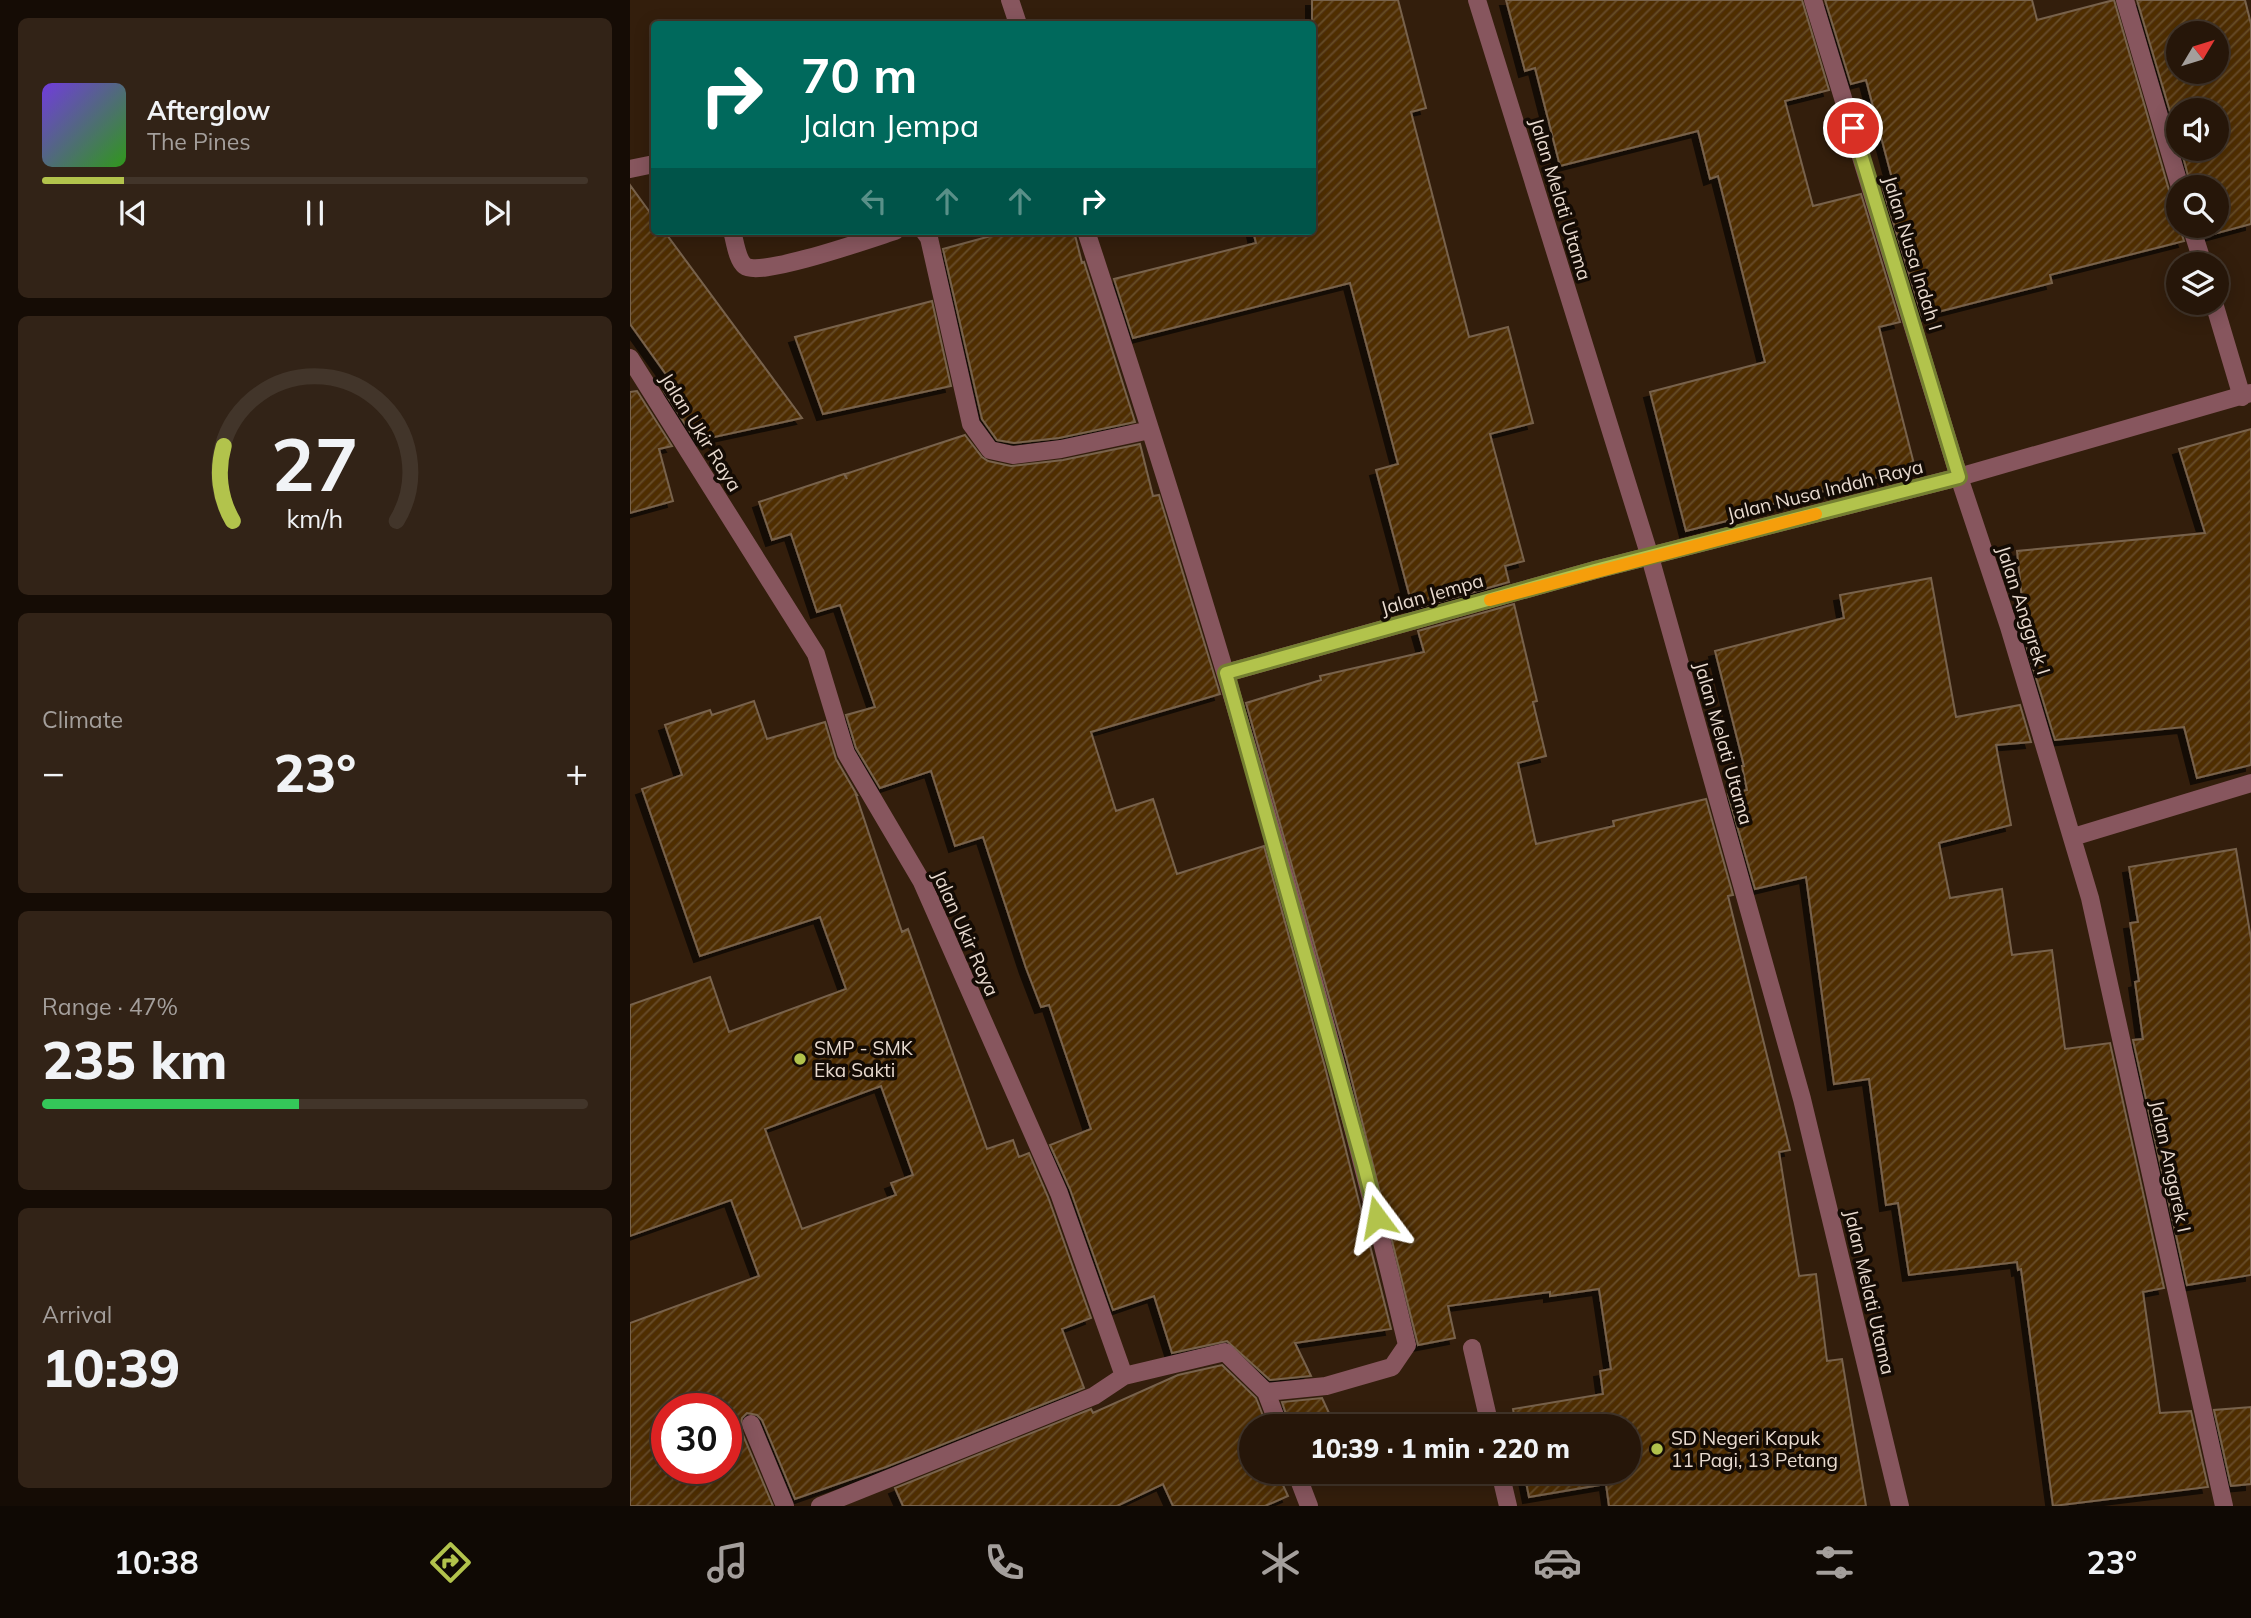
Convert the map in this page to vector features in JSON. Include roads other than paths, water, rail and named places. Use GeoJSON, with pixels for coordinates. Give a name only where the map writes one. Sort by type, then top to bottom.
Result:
{"type":"FeatureCollection","features":[{"type":"Feature","properties":{"kind":"street"},"geometry":{"type":"LineString","coordinates":[[1010,0],[1017,21]]}},
{"type":"Feature","properties":{"kind":"street","name":"Jalan Melati Utama"},"geometry":{"type":"LineString","coordinates":[[1478,0],[1650,557],[1802,1099],[1900,1506]]}},
{"type":"Feature","properties":{"kind":"street","name":"Jalan Nusa Indah I"},"geometry":{"type":"LineString","coordinates":[[1813,0],[1959,477]]}},
{"type":"Feature","properties":{"kind":"street"},"geometry":{"type":"LineString","coordinates":[[2125,0],[2176,175]]}},
{"type":"Feature","properties":{"kind":"street"},"geometry":{"type":"LineString","coordinates":[[630,169],[651,164]]}},
{"type":"Feature","properties":{"kind":"street"},"geometry":{"type":"LineString","coordinates":[[733,235],[741,262],[757,270],[784,265],[882,235]]}},
{"type":"Feature","properties":{"kind":"street"},"geometry":{"type":"LineString","coordinates":[[927,235],[971,424],[990,450],[1013,455],[1061,449],[1150,430]]}},
{"type":"Feature","properties":{"kind":"street"},"geometry":{"type":"LineString","coordinates":[[1087,235],[1226,673],[1364,1166],[1407,1345],[1392,1367],[1326,1386],[1266,1392]]}},
{"type":"Feature","properties":{"kind":"street"},"geometry":{"type":"LineString","coordinates":[[2218,315],[2246,395]]}},
{"type":"Feature","properties":{"kind":"street","name":"Jalan Ukir Raya"},"geometry":{"type":"LineString","coordinates":[[630,358],[816,654],[846,753],[922,882],[1059,1194],[1124,1377]]}},
{"type":"Feature","properties":{"kind":"street","name":"Jalan Nusa Indah Raya"},"geometry":{"type":"LineString","coordinates":[[1650,557],[1959,477],[2246,395]]}},
{"type":"Feature","properties":{"kind":"street","name":"Jalan Anggrek I"},"geometry":{"type":"LineString","coordinates":[[1959,477],[2009,627],[2090,898],[2224,1506]]}},
{"type":"Feature","properties":{"kind":"street","name":"Jalan Jempa"},"geometry":{"type":"LineString","coordinates":[[1226,673],[1650,557]]}},
{"type":"Feature","properties":{"kind":"street"},"geometry":{"type":"LineString","coordinates":[[2073,836],[2251,783]]}},
{"type":"Feature","properties":{"kind":"street"},"geometry":{"type":"LineString","coordinates":[[1472,1348],[1487,1414]]}},
{"type":"Feature","properties":{"kind":"street"},"geometry":{"type":"LineString","coordinates":[[821,1506],[1094,1396],[1124,1377],[1224,1352],[1266,1392],[1274,1414]]}},
{"type":"Feature","properties":{"kind":"street"},"geometry":{"type":"LineString","coordinates":[[751,1424],[785,1506]]}},
{"type":"Feature","properties":{"kind":"street"},"geometry":{"type":"LineString","coordinates":[[1301,1484],[1309,1506]]}},
{"type":"Feature","properties":{"kind":"street"},"geometry":{"type":"LineString","coordinates":[[1503,1484],[1508,1506]]}},
{"type":"Feature","properties":{"kind":"place","name":"SMP - SMK Eka Sakti"},"geometry":{"type":"Point","coordinates":[800,1059]}},
{"type":"Feature","properties":{"kind":"place","name":"SD Negeri Kapuk 11 Pagi, 13 Petang"},"geometry":{"type":"Point","coordinates":[1657,1449]}}]}
